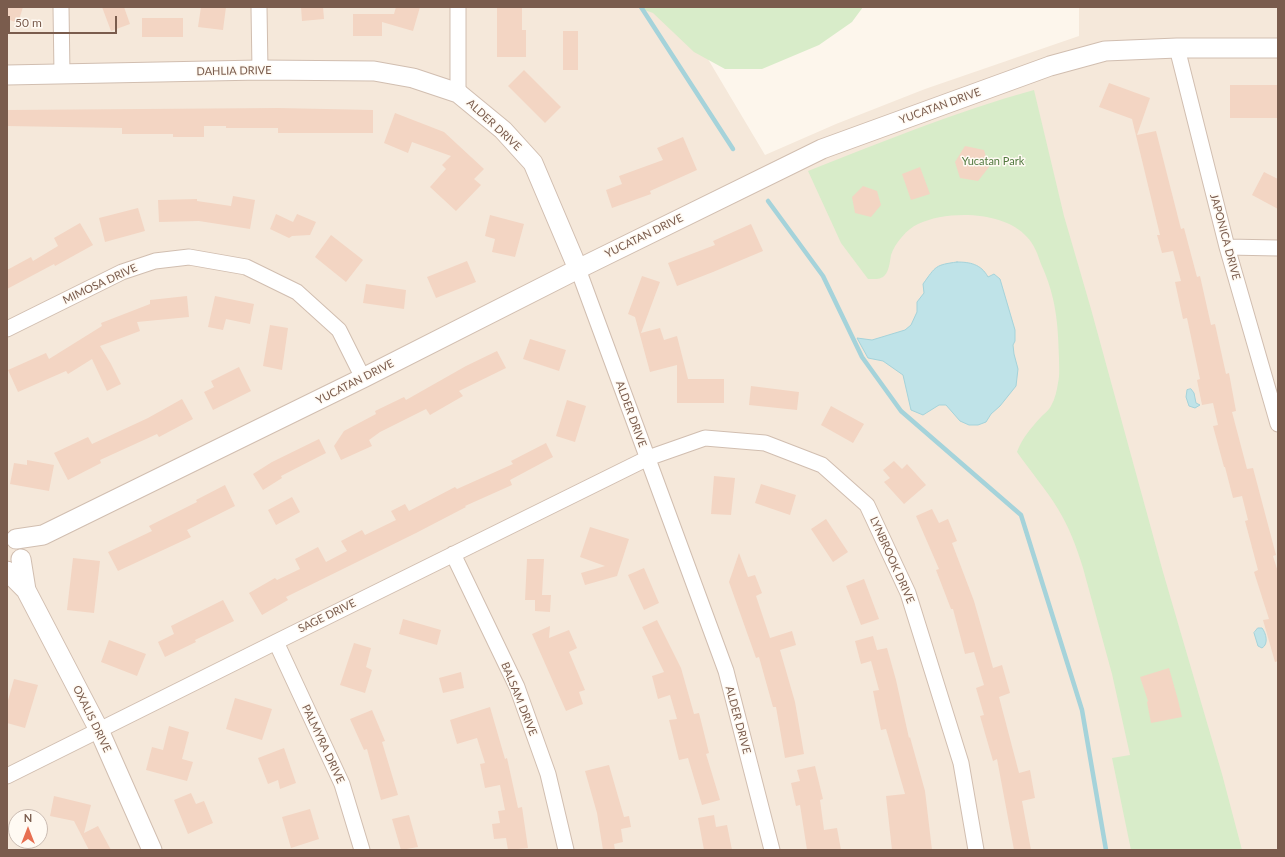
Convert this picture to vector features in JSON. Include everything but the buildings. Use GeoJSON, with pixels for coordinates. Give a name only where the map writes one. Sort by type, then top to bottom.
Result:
{"type":"FeatureCollection","features":[{"type":"Feature","properties":{"kind":"street"},"geometry":{"type":"LineString","coordinates":[[61,7],[62,74]]}},
{"type":"Feature","properties":{"kind":"street"},"geometry":{"type":"LineString","coordinates":[[259,7],[260,70]]}},
{"type":"Feature","properties":{"kind":"street","name":"ALDER DRIVE"},"geometry":{"type":"LineString","coordinates":[[458,7],[458,93],[502,130],[533,163],[578,269],[726,671],[772,850]]}},
{"type":"Feature","properties":{"kind":"street","name":"YUCATAN DRIVE"},"geometry":{"type":"LineString","coordinates":[[15,551],[43,535],[363,378],[578,269],[822,149],[1050,66],[1105,51],[1177,48],[1278,48]]}},
{"type":"Feature","properties":{"kind":"street","name":"JAPONICA DRIVE"},"geometry":{"type":"LineString","coordinates":[[1177,48],[1227,247],[1278,424]]}},
{"type":"Feature","properties":{"kind":"street","name":"DAHLIA DRIVE"},"geometry":{"type":"LineString","coordinates":[[7,75],[260,70],[374,71],[413,78],[458,93]]}},
{"type":"Feature","properties":{"kind":"street"},"geometry":{"type":"LineString","coordinates":[[1227,247],[1278,248]]}},
{"type":"Feature","properties":{"kind":"street","name":"MIMOSA DRIVE"},"geometry":{"type":"LineString","coordinates":[[7,329],[122,272],[155,261],[189,257],[246,266],[297,292],[339,330],[363,378]]}},
{"type":"Feature","properties":{"kind":"street","name":"LYNBROOK DRIVE"},"geometry":{"type":"LineString","coordinates":[[648,458],[705,438],[765,443],[822,465],[867,505],[908,593],[961,762],[976,850]]}},
{"type":"Feature","properties":{"kind":"street","name":"SAGE DRIVE"},"geometry":{"type":"LineString","coordinates":[[7,776],[648,458]]}},
{"type":"Feature","properties":{"kind":"street","name":"OXALIS DRIVE"},"geometry":{"type":"LineString","coordinates":[[15,551],[26,590],[99,730],[152,850]]}},
{"type":"Feature","properties":{"kind":"street","name":"BALSAM DRIVE"},"geometry":{"type":"LineString","coordinates":[[453,554],[517,687],[548,774],[566,850]]}},
{"type":"Feature","properties":{"kind":"street","name":"OXALIS DRIVE"},"geometry":{"type":"LineString","coordinates":[[7,571],[26,590]]}},
{"type":"Feature","properties":{"kind":"street","name":"PALMYRA DRIVE"},"geometry":{"type":"LineString","coordinates":[[276,642],[342,784],[362,850]]}},
{"type":"Feature","properties":{"kind":"shaded area"},"geometry":{"type":"Polygon","coordinates":[[[7,7],[677,7],[765,155],[836,124],[925,89],[1079,36],[1079,7],[1278,7],[1278,850],[7,850],[7,7]]]}},
{"type":"Feature","properties":{"kind":"green space"},"geometry":{"type":"Polygon","coordinates":[[[636,7],[863,7],[852,22],[819,45],[762,69],[725,69],[694,52],[653,13],[636,7]]]}},
{"type":"Feature","properties":{"kind":"green space","name":"Yucatan Park"},"geometry":{"type":"Polygon","coordinates":[[[1034,90],[1064,216],[1163,572],[1222,774],[1242,850],[1131,850],[1112,758],[1130,755],[1112,674],[1083,568],[1066,523],[1048,494],[1017,452],[1027,433],[1051,406],[1056,394],[1059,377],[1058,333],[1053,299],[1046,276],[1032,243],[1017,228],[990,218],[960,215],[930,219],[914,226],[902,237],[893,250],[889,266],[882,278],[868,279],[841,243],[808,171],[948,117],[1034,90]]]}},
{"type":"Feature","properties":{"kind":"water"},"geometry":{"type":"Polygon","coordinates":[[[957,262],[975,265],[982,269],[988,277],[994,274],[1000,279],[1015,330],[1015,341],[1013,345],[1018,369],[1016,386],[1000,406],[991,414],[986,422],[978,425],[969,425],[960,421],[946,405],[939,405],[923,415],[911,410],[903,375],[883,361],[868,358],[857,338],[872,340],[905,330],[911,325],[917,312],[917,302],[924,293],[923,284],[931,273],[937,267],[944,264],[957,262]]]}},
{"type":"Feature","properties":{"kind":"water"},"geometry":{"type":"Polygon","coordinates":[[[1191,389],[1194,393],[1196,403],[1200,405],[1195,408],[1189,406],[1186,397],[1187,390],[1191,389]]]}},
{"type":"Feature","properties":{"kind":"water"},"geometry":{"type":"Polygon","coordinates":[[[1258,628],[1262,628],[1266,635],[1266,644],[1262,648],[1258,646],[1254,633],[1258,628]]]}},
{"type":"Feature","properties":{"kind":"waterway"},"geometry":{"type":"LineString","coordinates":[[641,7],[733,149]]}},
{"type":"Feature","properties":{"kind":"waterway"},"geometry":{"type":"LineString","coordinates":[[768,201],[823,276],[862,357],[901,411],[1021,515],[1082,710],[1106,850]]}}]}
